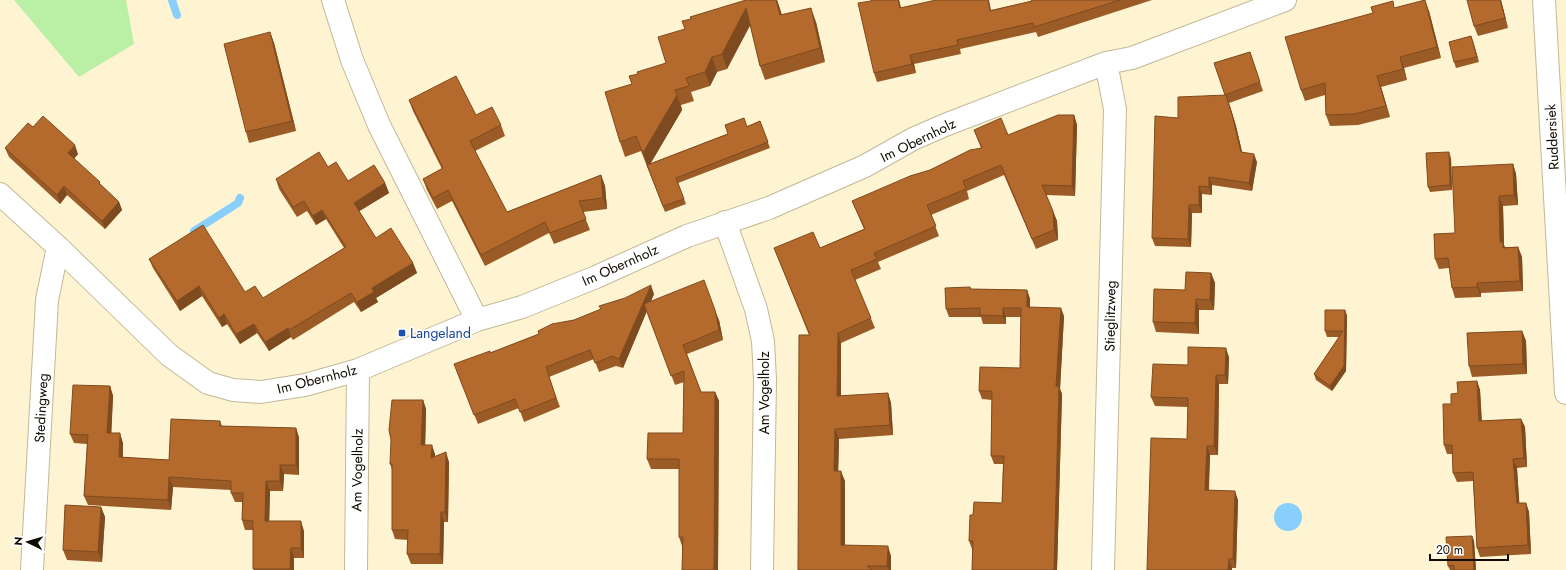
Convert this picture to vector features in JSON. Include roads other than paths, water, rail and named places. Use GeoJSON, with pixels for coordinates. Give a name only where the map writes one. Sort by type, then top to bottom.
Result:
{"type":"FeatureCollection","features":[{"type":"Feature","properties":{"kind":"street"},"geometry":{"type":"LineString","coordinates":[[333,0],[352,60],[379,125],[477,320]]}},
{"type":"Feature","properties":{"kind":"street","name":"Im Obernholz"},"geometry":{"type":"LineString","coordinates":[[0,194],[58,247],[169,355],[208,383],[233,390],[261,392],[305,385],[358,370],[477,320],[522,307],[596,277],[659,247],[725,222],[769,208],[865,166],[913,139],[945,125],[1106,63],[1132,58],[1284,0]]}},
{"type":"Feature","properties":{"kind":"street","name":"Ruddersiek"},"geometry":{"type":"LineString","coordinates":[[1544,0],[1566,393]]}},
{"type":"Feature","properties":{"kind":"street","name":"Stieglitzweg"},"geometry":{"type":"LineString","coordinates":[[1103,570],[1115,109],[1106,63]]}},
{"type":"Feature","properties":{"kind":"street","name":"Am Vogelholz"},"geometry":{"type":"LineString","coordinates":[[725,222],[756,309],[763,341],[762,570]]}},
{"type":"Feature","properties":{"kind":"street","name":"Stedingweg"},"geometry":{"type":"LineString","coordinates":[[32,570],[47,300],[58,247]]}},
{"type":"Feature","properties":{"kind":"street","name":"Am Vogelholz"},"geometry":{"type":"LineString","coordinates":[[356,570],[358,370]]}},
{"type":"Feature","properties":{"kind":"water"},"geometry":{"type":"Polygon","coordinates":[[[1288,503],[1298,507],[1302,517],[1298,527],[1288,531],[1278,527],[1274,517],[1278,507],[1288,503]]]}},
{"type":"Feature","properties":{"kind":"waterway"},"geometry":{"type":"LineString","coordinates":[[172,0],[177,15]]}},
{"type":"Feature","properties":{"kind":"waterway"},"geometry":{"type":"LineString","coordinates":[[194,231],[238,203],[240,198]]}},
{"type":"Feature","properties":{"kind":"place","name":"Langeland"},"geometry":{"type":"Point","coordinates":[402,333]}}]}
